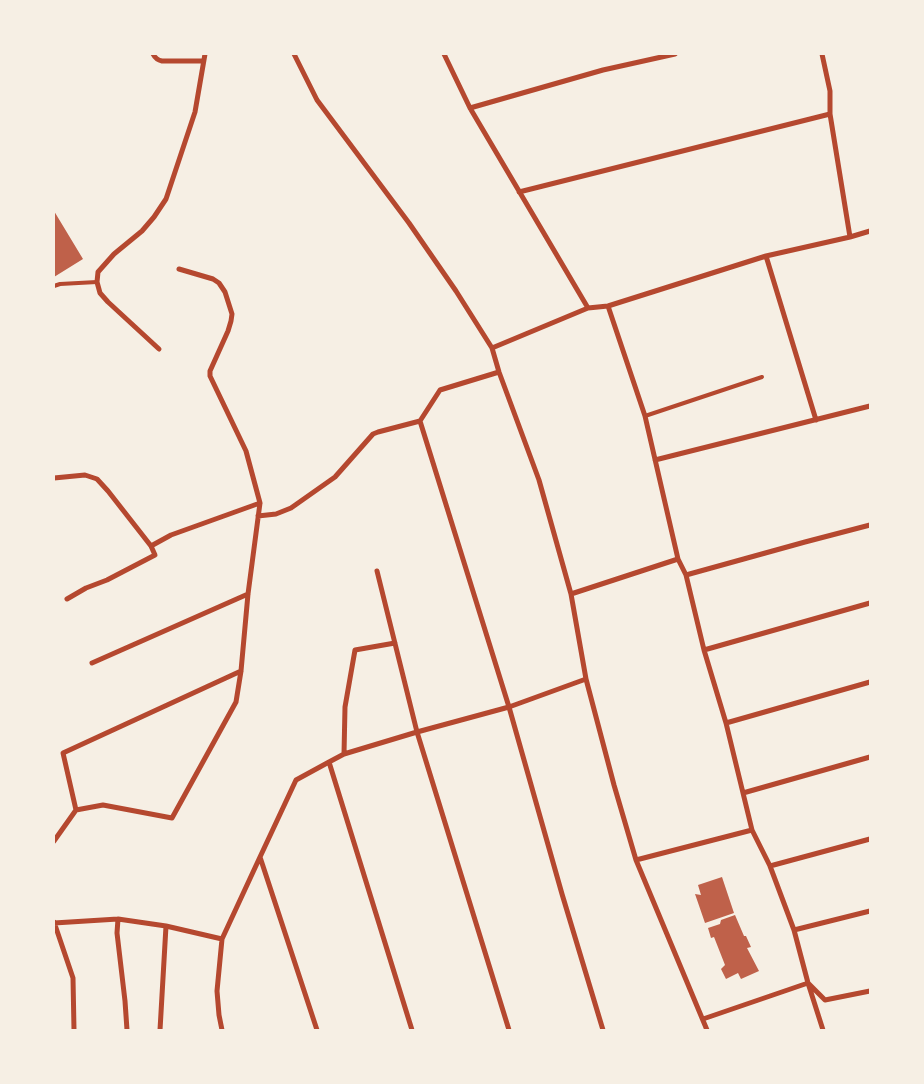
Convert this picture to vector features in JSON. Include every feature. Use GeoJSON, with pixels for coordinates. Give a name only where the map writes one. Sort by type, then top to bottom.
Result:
{"type":"FeatureCollection","features":[{"type":"Feature","properties":{"kind":"street"},"geometry":{"type":"LineString","coordinates":[[153,54],[158,60],[162,61],[204,61]]}},
{"type":"Feature","properties":{"kind":"street"},"geometry":{"type":"LineString","coordinates":[[158,349],[108,302],[100,292],[98,272],[114,254],[142,232],[166,199],[195,112],[205,54]]}},
{"type":"Feature","properties":{"kind":"street"},"geometry":{"type":"LineString","coordinates":[[294,54],[317,100],[409,223],[456,291],[492,348],[539,480],[571,594],[586,679],[636,860],[707,1030]]}},
{"type":"Feature","properties":{"kind":"street"},"geometry":{"type":"LineString","coordinates":[[444,54],[470,108],[588,308]]}},
{"type":"Feature","properties":{"kind":"street"},"geometry":{"type":"LineString","coordinates":[[470,108],[603,70],[675,54]]}},
{"type":"Feature","properties":{"kind":"street"},"geometry":{"type":"LineString","coordinates":[[822,54],[830,91],[830,114],[850,237]]}},
{"type":"Feature","properties":{"kind":"street"},"geometry":{"type":"LineString","coordinates":[[520,192],[830,114]]}},
{"type":"Feature","properties":{"kind":"street"},"geometry":{"type":"LineString","coordinates":[[492,348],[588,308],[608,306],[766,256],[870,231]]}},
{"type":"Feature","properties":{"kind":"street"},"geometry":{"type":"LineString","coordinates":[[766,256],[816,420]]}},
{"type":"Feature","properties":{"kind":"street"},"geometry":{"type":"LineString","coordinates":[[54,841],[76,810],[103,805],[172,818],[236,702],[260,503],[246,451],[210,376],[210,371],[231,321],[232,314],[225,292],[219,283],[213,279],[179,269]]}},
{"type":"Feature","properties":{"kind":"street"},"geometry":{"type":"LineString","coordinates":[[608,306],[645,416],[678,559],[686,575],[752,830],[770,866],[794,930],[823,1030]]}},
{"type":"Feature","properties":{"kind":"street"},"geometry":{"type":"LineString","coordinates":[[258,516],[276,514],[291,508],[335,477],[373,434],[420,421],[440,390],[499,372]]}},
{"type":"Feature","properties":{"kind":"street"},"geometry":{"type":"LineString","coordinates":[[655,460],[870,406]]}},
{"type":"Feature","properties":{"kind":"street"},"geometry":{"type":"LineString","coordinates":[[420,421],[509,706],[603,1030]]}},
{"type":"Feature","properties":{"kind":"street"},"geometry":{"type":"LineString","coordinates":[[54,478],[85,475],[97,479],[151,546],[155,555],[67,599]]}},
{"type":"Feature","properties":{"kind":"street"},"geometry":{"type":"LineString","coordinates":[[151,546],[171,535],[260,503]]}},
{"type":"Feature","properties":{"kind":"street"},"geometry":{"type":"LineString","coordinates":[[686,575],[870,526]]}},
{"type":"Feature","properties":{"kind":"street"},"geometry":{"type":"LineString","coordinates":[[571,594],[678,559]]}},
{"type":"Feature","properties":{"kind":"street"},"geometry":{"type":"LineString","coordinates":[[377,571],[417,732],[508,1030]]}},
{"type":"Feature","properties":{"kind":"street"},"geometry":{"type":"LineString","coordinates":[[92,663],[248,594]]}},
{"type":"Feature","properties":{"kind":"street"},"geometry":{"type":"LineString","coordinates":[[704,650],[870,603]]}},
{"type":"Feature","properties":{"kind":"street"},"geometry":{"type":"LineString","coordinates":[[344,754],[345,707],[355,650],[395,643]]}},
{"type":"Feature","properties":{"kind":"street"},"geometry":{"type":"LineString","coordinates":[[76,810],[63,753],[241,671]]}},
{"type":"Feature","properties":{"kind":"street"},"geometry":{"type":"LineString","coordinates":[[222,1030],[216,991],[222,939],[296,780],[344,754],[509,706],[586,679]]}},
{"type":"Feature","properties":{"kind":"street"},"geometry":{"type":"LineString","coordinates":[[726,724],[870,682]]}},
{"type":"Feature","properties":{"kind":"street"},"geometry":{"type":"LineString","coordinates":[[743,793],[870,757]]}},
{"type":"Feature","properties":{"kind":"street"},"geometry":{"type":"LineString","coordinates":[[329,762],[412,1030]]}},
{"type":"Feature","properties":{"kind":"street"},"geometry":{"type":"LineString","coordinates":[[636,860],[752,830]]}},
{"type":"Feature","properties":{"kind":"street"},"geometry":{"type":"LineString","coordinates":[[770,866],[870,839]]}},
{"type":"Feature","properties":{"kind":"street"},"geometry":{"type":"LineString","coordinates":[[260,857],[317,1030]]}},
{"type":"Feature","properties":{"kind":"street"},"geometry":{"type":"LineString","coordinates":[[794,930],[870,910]]}},
{"type":"Feature","properties":{"kind":"street"},"geometry":{"type":"LineString","coordinates":[[74,1030],[73,978],[54,923],[118,919],[166,926],[222,939]]}},
{"type":"Feature","properties":{"kind":"street"},"geometry":{"type":"LineString","coordinates":[[118,919],[117,933],[127,1030]]}},
{"type":"Feature","properties":{"kind":"street"},"geometry":{"type":"LineString","coordinates":[[160,1030],[166,926]]}},
{"type":"Feature","properties":{"kind":"street"},"geometry":{"type":"LineString","coordinates":[[703,1019],[808,983]]}},
{"type":"Feature","properties":{"kind":"street"},"geometry":{"type":"LineString","coordinates":[[808,983],[825,1000],[870,990]]}},
{"type":"Feature","properties":{"kind":"lane"},"geometry":{"type":"LineString","coordinates":[[54,286],[98,282]]}},
{"type":"Feature","properties":{"kind":"lane"},"geometry":{"type":"LineString","coordinates":[[645,416],[762,377]]}},
{"type":"Feature","properties":{"kind":"building"},"geometry":{"type":"Polygon","coordinates":[[[54,211],[83,259],[54,277],[54,211]]]}},
{"type":"Feature","properties":{"kind":"building"},"geometry":{"type":"Polygon","coordinates":[[[722,877],[734,913],[705,923],[695,894],[701,895],[698,885],[722,877]]]}},
{"type":"Feature","properties":{"kind":"building"},"geometry":{"type":"Polygon","coordinates":[[[735,915],[751,947],[747,948],[759,971],[741,979],[738,973],[726,979],[721,969],[725,965],[714,937],[711,938],[708,928],[720,924],[721,920],[735,915]]]}}]}
